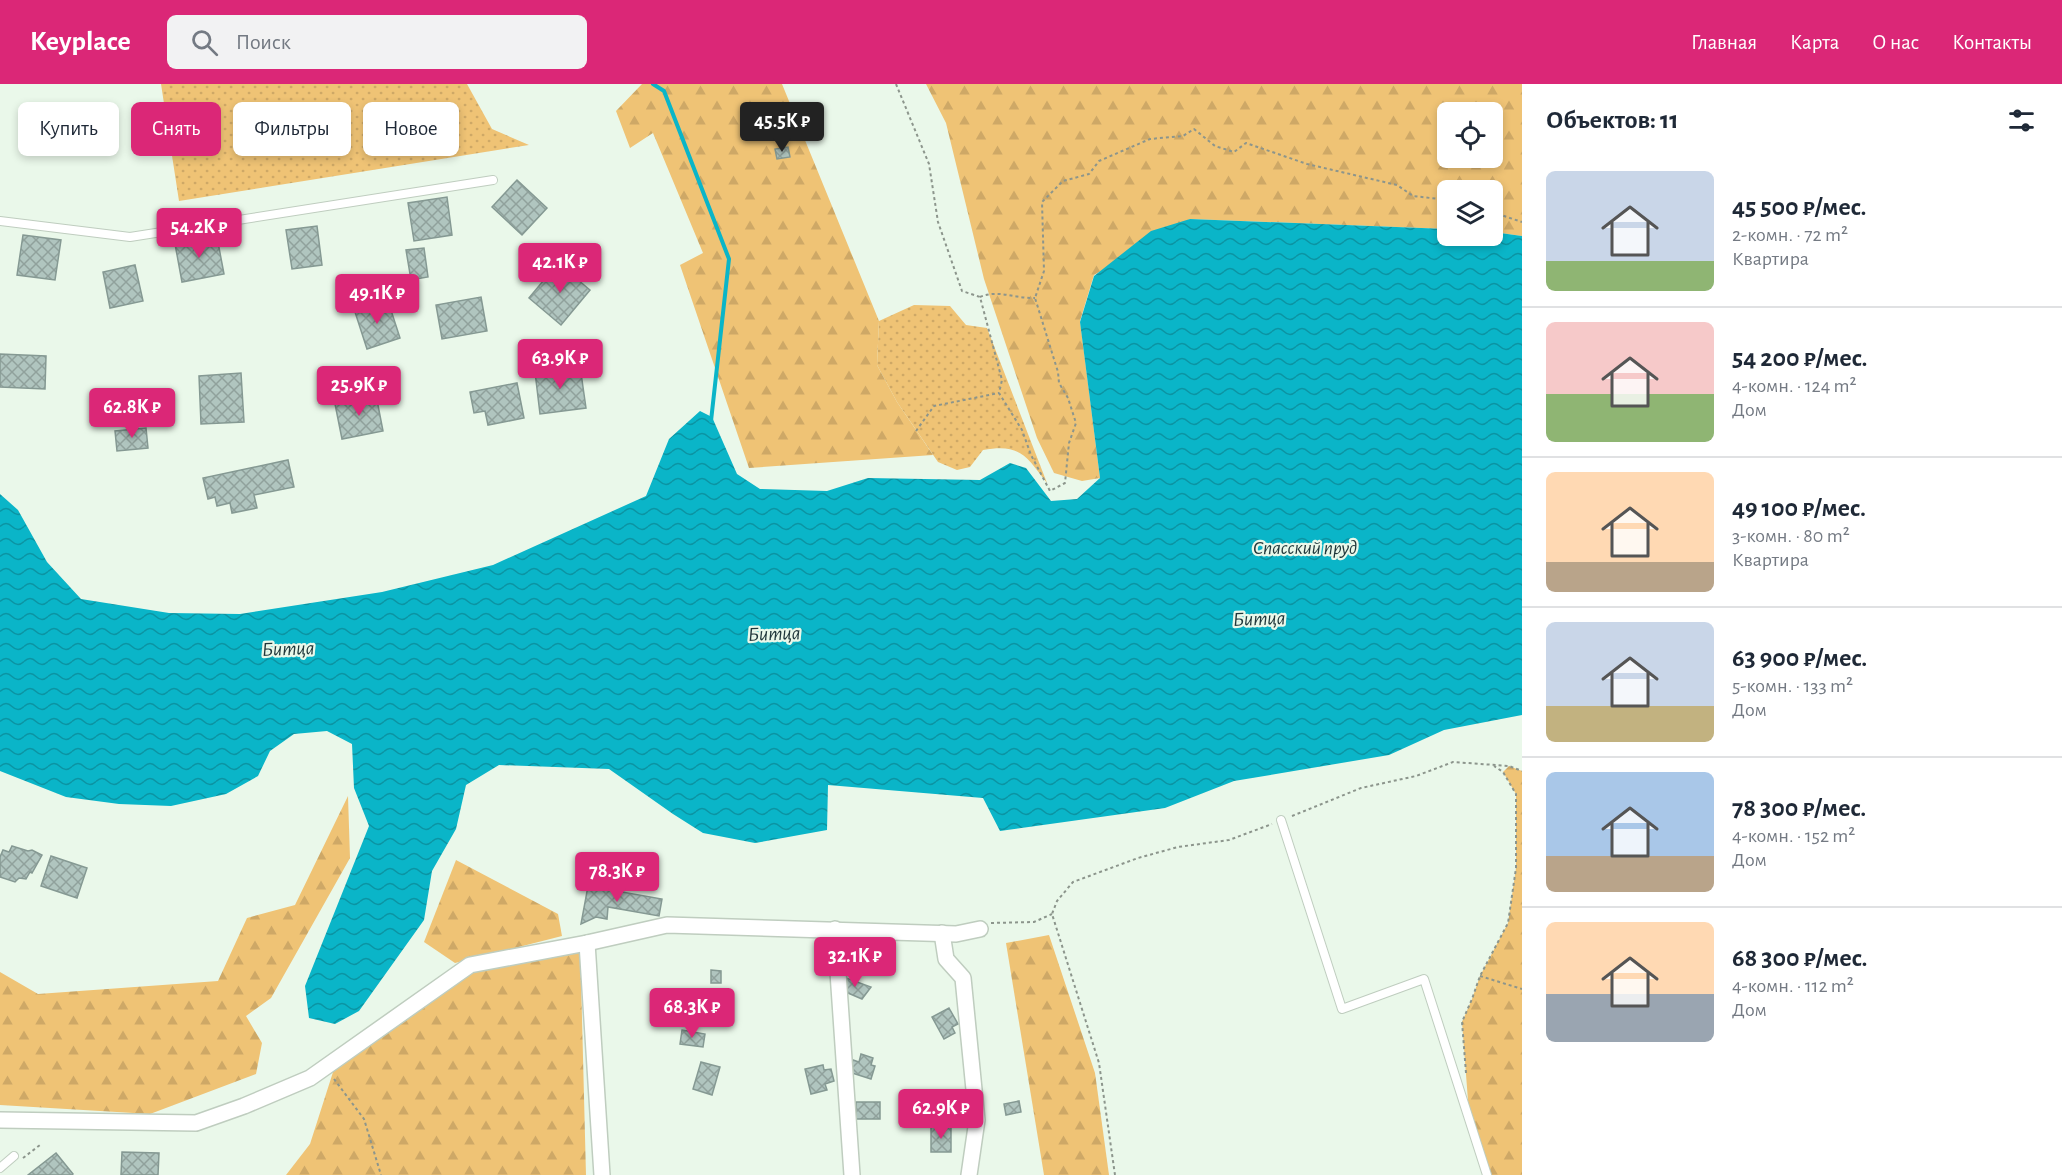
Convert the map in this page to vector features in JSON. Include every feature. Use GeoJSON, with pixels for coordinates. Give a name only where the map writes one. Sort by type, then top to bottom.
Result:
{"type":"FeatureCollection","features":[{"type":"Feature","properties":{"kind":"street"},"geometry":{"type":"LineString","coordinates":[[0,1120],[196,1123],[244,1106],[310,1078],[470,965],[667,925],[956,934],[983,926]]}},
{"type":"Feature","properties":{"kind":"street"},"geometry":{"type":"LineString","coordinates":[[835,929],[852,1175]]}},
{"type":"Feature","properties":{"kind":"street"},"geometry":{"type":"LineString","coordinates":[[942,933],[946,959],[963,978],[977,1120],[969,1175]]}},
{"type":"Feature","properties":{"kind":"street"},"geometry":{"type":"LineString","coordinates":[[587,943],[602,1175]]}},
{"type":"Feature","properties":{"kind":"lane"},"geometry":{"type":"LineString","coordinates":[[0,221],[130,237],[493,180]]}},
{"type":"Feature","properties":{"kind":"lane"},"geometry":{"type":"LineString","coordinates":[[1281,820],[1342,1009],[1424,979],[1487,1175]]}},
{"type":"Feature","properties":{"kind":"lane"},"geometry":{"type":"LineString","coordinates":[[0,1168],[14,1156]]}},
{"type":"Feature","properties":{"kind":"path"},"geometry":{"type":"LineString","coordinates":[[896,84],[929,164],[938,222],[963,291],[980,297],[990,292],[1022,299],[1035,298]]}},
{"type":"Feature","properties":{"kind":"path"},"geometry":{"type":"LineString","coordinates":[[980,297],[1002,380],[999,393],[1022,430],[1031,455],[1050,491],[1065,483],[1069,442],[1076,423],[1068,398],[1059,383],[1058,372],[1035,298],[1044,271],[1042,202],[1063,181],[1089,174],[1099,161],[1150,139],[1183,136],[1194,129],[1215,146],[1234,152],[1246,143],[1307,164],[1397,185],[1413,196],[1437,199]]}},
{"type":"Feature","properties":{"kind":"path"},"geometry":{"type":"LineString","coordinates":[[1503,216],[1522,222]]}},
{"type":"Feature","properties":{"kind":"path"},"geometry":{"type":"LineString","coordinates":[[916,431],[934,406],[999,393]]}},
{"type":"Feature","properties":{"kind":"path"},"geometry":{"type":"LineString","coordinates":[[983,926],[1034,922],[1052,914],[1058,901],[1073,882],[1138,858],[1178,847],[1229,840],[1361,788],[1416,776],[1453,762],[1509,766],[1522,771]]}},
{"type":"Feature","properties":{"kind":"path"},"geometry":{"type":"LineString","coordinates":[[1466,1073],[1461,1022],[1480,976],[1508,923],[1516,868],[1516,794],[1503,772],[1492,765]]}},
{"type":"Feature","properties":{"kind":"path"},"geometry":{"type":"LineString","coordinates":[[1052,914],[1099,1063],[1114,1175]]}},
{"type":"Feature","properties":{"kind":"path"},"geometry":{"type":"LineString","coordinates":[[1480,976],[1522,989]]}},
{"type":"Feature","properties":{"kind":"path"},"geometry":{"type":"LineString","coordinates":[[325,1067],[364,1119],[381,1175]]}},
{"type":"Feature","properties":{"kind":"green space"},"geometry":{"type":"Polygon","coordinates":[[[161,84],[467,84],[492,129],[529,145],[179,201],[172,156],[221,156],[221,102],[164,102],[161,84]]]}},
{"type":"Feature","properties":{"kind":"green space"},"geometry":{"type":"Polygon","coordinates":[[[642,84],[782,84],[879,321],[877,365],[897,402],[933,455],[749,468],[680,265],[703,253],[653,133],[630,148],[616,111],[642,84]]]}},
{"type":"Feature","properties":{"kind":"green space"},"geometry":{"type":"Polygon","coordinates":[[[926,84],[1522,84],[1522,236],[1503,233],[1503,180],[1437,180],[1437,229],[1190,219],[1094,275],[1080,321],[1100,478],[1082,481],[1054,473],[1037,438],[984,279],[946,123],[926,84]]]}},
{"type":"Feature","properties":{"kind":"green space"},"geometry":{"type":"Polygon","coordinates":[[[914,305],[950,306],[966,325],[987,328],[1047,483],[1027,459],[1014,450],[1006,448],[983,450],[970,467],[957,470],[938,462],[897,402],[877,365],[879,321],[914,305]]]}},
{"type":"Feature","properties":{"kind":"green space"},"geometry":{"type":"Polygon","coordinates":[[[1509,766],[1522,771],[1522,1175],[1485,1175],[1471,1140],[1462,1022],[1480,976],[1508,923],[1516,868],[1516,794],[1503,772],[1509,766]]]}},
{"type":"Feature","properties":{"kind":"green space"},"geometry":{"type":"Polygon","coordinates":[[[348,796],[350,858],[271,998],[246,1016],[262,1043],[256,1074],[150,1114],[0,1105],[0,972],[38,994],[218,981],[247,918],[295,905],[348,796]]]}},
{"type":"Feature","properties":{"kind":"green space"},"geometry":{"type":"Polygon","coordinates":[[[456,860],[558,914],[562,936],[455,963],[424,942],[456,860]]]}},
{"type":"Feature","properties":{"kind":"green space"},"geometry":{"type":"Polygon","coordinates":[[[1049,935],[1095,1073],[1109,1175],[1044,1175],[1006,943],[1049,935]]]}},
{"type":"Feature","properties":{"kind":"green space"},"geometry":{"type":"Polygon","coordinates":[[[580,939],[586,1175],[286,1175],[310,1144],[334,1069],[477,964],[580,939]]]}},
{"type":"Feature","properties":{"kind":"water","name":"Спасский пруд"},"geometry":{"type":"Polygon","coordinates":[[[1190,219],[1437,229],[1437,246],[1503,246],[1503,233],[1522,236],[1522,715],[1444,730],[1389,755],[1234,781],[1165,808],[1000,831],[983,798],[828,785],[827,830],[755,843],[703,833],[609,769],[499,765],[466,785],[456,829],[432,871],[424,920],[359,1011],[335,1024],[309,1018],[305,986],[369,826],[354,788],[352,744],[327,731],[294,734],[270,751],[258,776],[226,794],[171,806],[119,804],[66,797],[0,771],[0,494],[18,510],[47,562],[81,599],[169,613],[240,614],[382,592],[493,565],[646,496],[669,439],[700,411],[712,417],[737,474],[760,489],[827,491],[868,478],[980,480],[1010,463],[1026,468],[1051,501],[1077,499],[1100,478],[1080,322],[1094,276],[1151,231],[1190,219]]]}},
{"type":"Feature","properties":{"kind":"building"},"geometry":{"type":"Polygon","coordinates":[[[788,147],[790,157],[777,159],[775,149],[788,147]]]}},
{"type":"Feature","properties":{"kind":"building"},"geometry":{"type":"Polygon","coordinates":[[[517,180],[547,208],[522,235],[492,207],[517,180]]]}},
{"type":"Feature","properties":{"kind":"building"},"geometry":{"type":"Polygon","coordinates":[[[447,197],[452,235],[414,241],[408,203],[447,197]]]}},
{"type":"Feature","properties":{"kind":"building"},"geometry":{"type":"Polygon","coordinates":[[[317,226],[322,265],[292,269],[286,230],[317,226]]]}},
{"type":"Feature","properties":{"kind":"building"},"geometry":{"type":"Polygon","coordinates":[[[23,235],[61,240],[55,280],[17,275],[23,235]]]}},
{"type":"Feature","properties":{"kind":"building"},"geometry":{"type":"Polygon","coordinates":[[[217,237],[224,274],[182,282],[175,244],[217,237]]]}},
{"type":"Feature","properties":{"kind":"building"},"geometry":{"type":"Polygon","coordinates":[[[424,248],[428,277],[411,280],[406,250],[424,248]]]}},
{"type":"Feature","properties":{"kind":"building"},"geometry":{"type":"Polygon","coordinates":[[[558,263],[590,290],[561,325],[529,298],[558,263]]]}},
{"type":"Feature","properties":{"kind":"building"},"geometry":{"type":"Polygon","coordinates":[[[135,265],[143,301],[110,308],[103,272],[135,265]]]}},
{"type":"Feature","properties":{"kind":"building"},"geometry":{"type":"Polygon","coordinates":[[[481,297],[487,331],[442,339],[436,305],[481,297]]]}},
{"type":"Feature","properties":{"kind":"building"},"geometry":{"type":"Polygon","coordinates":[[[388,301],[400,338],[367,349],[355,312],[388,301]]]}},
{"type":"Feature","properties":{"kind":"building"},"geometry":{"type":"Polygon","coordinates":[[[0,354],[46,356],[45,389],[0,387],[0,354]]]}},
{"type":"Feature","properties":{"kind":"building"},"geometry":{"type":"Polygon","coordinates":[[[580,366],[586,408],[540,414],[535,372],[580,366]]]}},
{"type":"Feature","properties":{"kind":"building"},"geometry":{"type":"Polygon","coordinates":[[[241,373],[244,422],[201,424],[199,376],[241,373]]]}},
{"type":"Feature","properties":{"kind":"building"},"geometry":{"type":"Polygon","coordinates":[[[517,383],[524,418],[488,425],[485,411],[474,413],[470,392],[517,383]]]}},
{"type":"Feature","properties":{"kind":"building"},"geometry":{"type":"Polygon","coordinates":[[[376,395],[383,431],[342,439],[335,404],[376,395]]]}},
{"type":"Feature","properties":{"kind":"building"},"geometry":{"type":"Polygon","coordinates":[[[146,428],[148,448],[117,451],[115,431],[146,428]]]}},
{"type":"Feature","properties":{"kind":"building"},"geometry":{"type":"Polygon","coordinates":[[[288,460],[294,487],[254,495],[257,508],[232,513],[230,503],[217,506],[215,497],[208,499],[203,478],[288,460]]]}},
{"type":"Feature","properties":{"kind":"building"},"geometry":{"type":"Polygon","coordinates":[[[12,846],[32,850],[42,855],[26,879],[19,878],[15,882],[0,877],[0,857],[3,850],[9,852],[12,846]]]}},
{"type":"Feature","properties":{"kind":"building"},"geometry":{"type":"Polygon","coordinates":[[[51,856],[87,868],[77,898],[41,886],[51,856]]]}},
{"type":"Feature","properties":{"kind":"building"},"geometry":{"type":"Polygon","coordinates":[[[588,886],[662,899],[659,916],[608,907],[607,919],[596,917],[581,924],[588,886]]]}},
{"type":"Feature","properties":{"kind":"building"},"geometry":{"type":"Polygon","coordinates":[[[711,970],[721,971],[721,983],[711,983],[711,970]]]}},
{"type":"Feature","properties":{"kind":"building"},"geometry":{"type":"Polygon","coordinates":[[[846,978],[871,987],[862,999],[841,990],[846,978]]]}},
{"type":"Feature","properties":{"kind":"building"},"geometry":{"type":"Polygon","coordinates":[[[949,1008],[958,1024],[952,1027],[955,1033],[944,1039],[932,1017],[949,1008]]]}},
{"type":"Feature","properties":{"kind":"building"},"geometry":{"type":"Polygon","coordinates":[[[682,1030],[705,1034],[703,1047],[680,1044],[682,1030]]]}},
{"type":"Feature","properties":{"kind":"building"},"geometry":{"type":"Polygon","coordinates":[[[861,1054],[873,1058],[871,1065],[875,1066],[871,1079],[849,1072],[853,1060],[859,1062],[861,1054]]]}},
{"type":"Feature","properties":{"kind":"building"},"geometry":{"type":"Polygon","coordinates":[[[701,1062],[720,1067],[712,1095],[693,1089],[701,1062]]]}},
{"type":"Feature","properties":{"kind":"building"},"geometry":{"type":"Polygon","coordinates":[[[823,1065],[824,1070],[831,1069],[834,1081],[825,1084],[827,1090],[811,1094],[805,1069],[823,1065]]]}},
{"type":"Feature","properties":{"kind":"building"},"geometry":{"type":"Polygon","coordinates":[[[1019,1101],[1021,1112],[1006,1115],[1004,1104],[1019,1101]]]}},
{"type":"Feature","properties":{"kind":"building"},"geometry":{"type":"Polygon","coordinates":[[[856,1102],[880,1102],[880,1119],[856,1119],[856,1102]]]}},
{"type":"Feature","properties":{"kind":"building"},"geometry":{"type":"Polygon","coordinates":[[[931,1127],[951,1127],[951,1152],[931,1152],[931,1127]]]}},
{"type":"Feature","properties":{"kind":"building"},"geometry":{"type":"Polygon","coordinates":[[[122,1152],[159,1153],[158,1175],[121,1175],[122,1152]]]}},
{"type":"Feature","properties":{"kind":"building"},"geometry":{"type":"Polygon","coordinates":[[[56,1153],[72,1175],[28,1175],[56,1153]]]}},
{"type":"Feature","properties":{"kind":"waterway"},"geometry":{"type":"LineString","coordinates":[[653,84],[664,91],[729,259],[711,421]]}},
{"type":"Feature","properties":{"kind":"water label","name":"Битца"},"geometry":{"type":"Point","coordinates":[1259,618]}},
{"type":"Feature","properties":{"kind":"water label","name":"Битца"},"geometry":{"type":"Point","coordinates":[774,633]}},
{"type":"Feature","properties":{"kind":"water label","name":"Битца"},"geometry":{"type":"Point","coordinates":[288,648]}}]}
